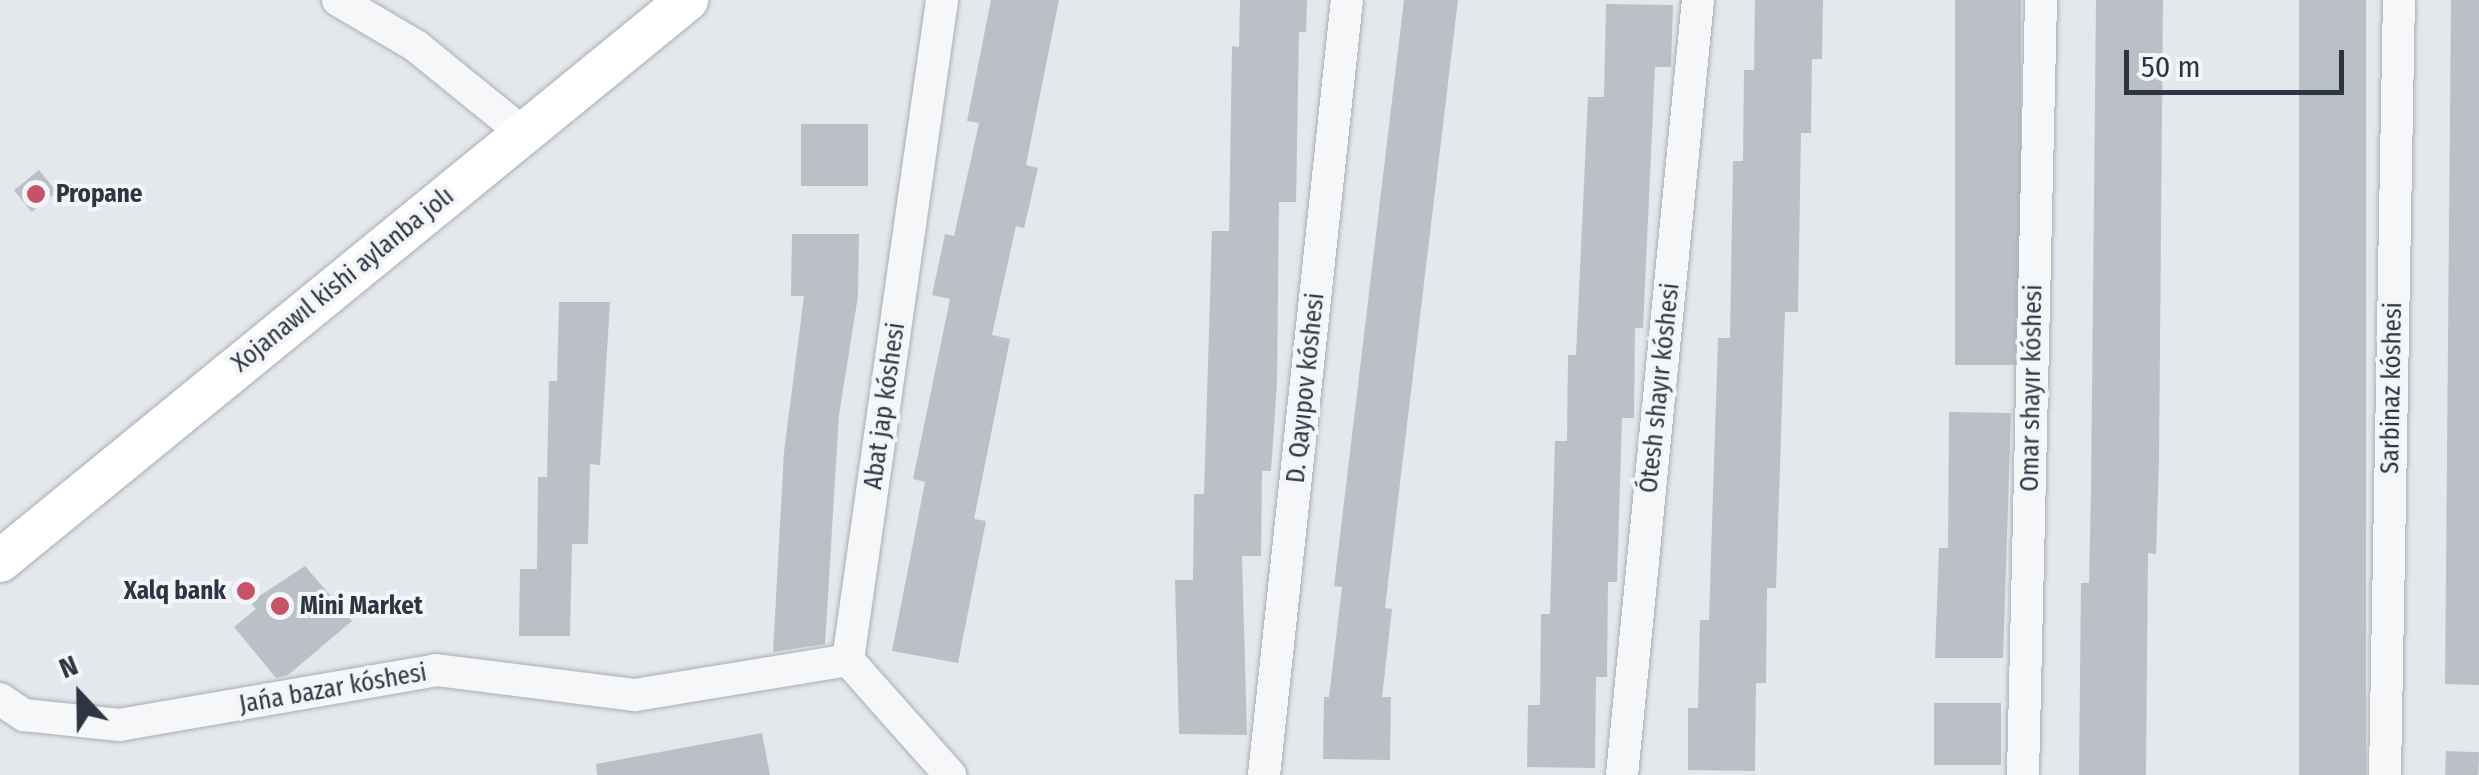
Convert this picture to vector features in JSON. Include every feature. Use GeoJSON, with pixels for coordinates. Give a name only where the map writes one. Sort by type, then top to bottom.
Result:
{"type":"FeatureCollection","features":[{"type":"Feature","properties":{"kind":"main road","name":"Xojanawıl kishi aylanba jolı"},"geometry":{"type":"LineString","coordinates":[[0,561],[686,0]]}},
{"type":"Feature","properties":{"kind":"street"},"geometry":{"type":"LineString","coordinates":[[338,0],[416,46],[523,133]]}},
{"type":"Feature","properties":{"kind":"street","name":"Abat jap kóshesi"},"geometry":{"type":"LineString","coordinates":[[848,660],[942,0]]}},
{"type":"Feature","properties":{"kind":"street","name":"D. Qayıpov kóshesi"},"geometry":{"type":"LineString","coordinates":[[1264,775],[1348,0]]}},
{"type":"Feature","properties":{"kind":"street","name":"Ótesh shayır kóshesi"},"geometry":{"type":"LineString","coordinates":[[1622,775],[1698,0]]}},
{"type":"Feature","properties":{"kind":"street","name":"Omar shayır kóshesi"},"geometry":{"type":"LineString","coordinates":[[2023,775],[2042,0]]}},
{"type":"Feature","properties":{"kind":"street","name":"Sarbinaz kóshesi"},"geometry":{"type":"LineString","coordinates":[[2385,775],[2399,0]]}},
{"type":"Feature","properties":{"kind":"street"},"geometry":{"type":"LineString","coordinates":[[848,660],[950,775]]}},
{"type":"Feature","properties":{"kind":"street","name":"Jańa bazar kóshesi"},"geometry":{"type":"LineString","coordinates":[[0,699],[24,714],[119,725],[436,670],[636,695],[848,660]]}},
{"type":"Feature","properties":{"kind":"building"},"geometry":{"type":"Polygon","coordinates":[[[991,0],[1059,0],[1026,165],[1038,168],[1024,228],[1016,226],[992,335],[1010,339],[974,519],[986,521],[958,663],[892,651],[925,482],[913,479],[950,299],[932,295],[945,234],[954,236],[979,123],[967,121],[991,0]]]}},
{"type":"Feature","properties":{"kind":"building"},"geometry":{"type":"Polygon","coordinates":[[[1240,0],[1307,0],[1306,32],[1299,32],[1296,202],[1279,202],[1277,383],[1271,471],[1262,471],[1261,556],[1242,556],[1247,735],[1179,734],[1175,580],[1193,580],[1194,494],[1204,494],[1212,231],[1229,231],[1232,46],[1239,47],[1240,0]]]}},
{"type":"Feature","properties":{"kind":"building"},"geometry":{"type":"Polygon","coordinates":[[[1404,0],[1458,0],[1385,608],[1392,609],[1382,697],[1391,697],[1390,760],[1323,759],[1324,697],[1329,697],[1342,587],[1334,586],[1404,0]]]}},
{"type":"Feature","properties":{"kind":"building"},"geometry":{"type":"Polygon","coordinates":[[[1755,0],[1823,0],[1822,59],[1812,59],[1811,133],[1801,133],[1798,312],[1785,312],[1776,588],[1767,588],[1766,683],[1756,683],[1755,771],[1688,770],[1688,708],[1698,708],[1700,620],[1709,620],[1718,338],[1730,338],[1733,161],[1743,161],[1744,70],[1754,70],[1755,0]]]}},
{"type":"Feature","properties":{"kind":"building"},"geometry":{"type":"Polygon","coordinates":[[[1955,0],[2021,0],[2021,365],[1955,365],[1955,0]]]}},
{"type":"Feature","properties":{"kind":"building"},"geometry":{"type":"Polygon","coordinates":[[[2096,0],[2163,0],[2159,461],[2156,554],[2148,553],[2146,775],[2079,775],[2081,583],[2089,583],[2096,0]]]}},
{"type":"Feature","properties":{"kind":"building"},"geometry":{"type":"Polygon","coordinates":[[[2299,0],[2366,0],[2366,775],[2299,775],[2299,0]]]}},
{"type":"Feature","properties":{"kind":"building"},"geometry":{"type":"Polygon","coordinates":[[[2451,0],[2479,0],[2479,685],[2445,684],[2451,0]]]}},
{"type":"Feature","properties":{"kind":"building"},"geometry":{"type":"Polygon","coordinates":[[[1606,4],[1673,5],[1671,67],[1655,67],[1643,328],[1635,328],[1634,418],[1622,418],[1617,582],[1608,582],[1607,677],[1596,677],[1595,768],[1527,767],[1528,705],[1540,705],[1541,614],[1550,614],[1555,441],[1567,441],[1568,355],[1576,355],[1588,97],[1604,97],[1606,4]]]}},
{"type":"Feature","properties":{"kind":"building"},"geometry":{"type":"Polygon","coordinates":[[[801,124],[868,124],[868,186],[801,186],[801,124]]]}},
{"type":"Feature","properties":{"kind":"building"},"geometry":{"type":"Polygon","coordinates":[[[39,170],[57,192],[32,212],[14,190],[39,170]]]}},
{"type":"Feature","properties":{"kind":"building"},"geometry":{"type":"Polygon","coordinates":[[[792,234],[859,234],[858,296],[839,415],[825,644],[773,652],[784,452],[804,296],[791,296],[792,234]]]}},
{"type":"Feature","properties":{"kind":"building"},"geometry":{"type":"Polygon","coordinates":[[[559,302],[610,302],[600,465],[590,464],[588,544],[572,544],[570,636],[519,636],[520,569],[537,569],[538,477],[547,477],[549,381],[557,381],[559,302]]]}},
{"type":"Feature","properties":{"kind":"building"},"geometry":{"type":"Polygon","coordinates":[[[1949,412],[2011,413],[2003,658],[1935,658],[1939,548],[1948,548],[1949,412]]]}},
{"type":"Feature","properties":{"kind":"building"},"geometry":{"type":"Polygon","coordinates":[[[305,566],[352,621],[288,675],[276,678],[234,627],[256,609],[250,602],[305,566]]]}},
{"type":"Feature","properties":{"kind":"building"},"geometry":{"type":"Polygon","coordinates":[[[1934,703],[2001,703],[2001,765],[1934,765],[1934,703]]]}},
{"type":"Feature","properties":{"kind":"building"},"geometry":{"type":"Polygon","coordinates":[[[762,733],[770,775],[597,775],[596,764],[762,733]]]}},
{"type":"Feature","properties":{"kind":"building"},"geometry":{"type":"Polygon","coordinates":[[[2446,751],[2479,752],[2478,775],[2445,775],[2446,751]]]}},
{"type":"Feature","properties":{"kind":"place","name":"Propane"},"geometry":{"type":"Point","coordinates":[36,194]}},
{"type":"Feature","properties":{"kind":"place","name":"Xalq bank"},"geometry":{"type":"Point","coordinates":[246,591]}},
{"type":"Feature","properties":{"kind":"place","name":"Mini Market"},"geometry":{"type":"Point","coordinates":[280,606]}}]}
